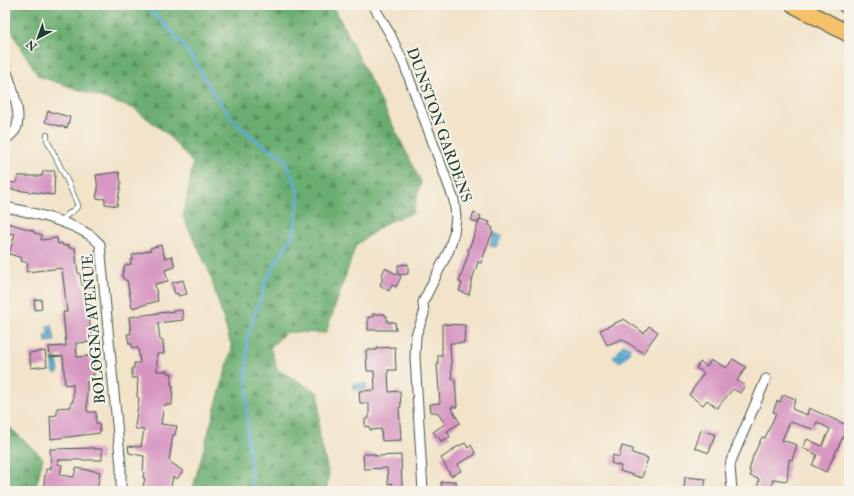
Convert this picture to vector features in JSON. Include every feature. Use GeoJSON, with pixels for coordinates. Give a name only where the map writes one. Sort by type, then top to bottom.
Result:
{"type":"FeatureCollection","features":[{"type":"Feature","properties":{"kind":"highway"},"geometry":{"type":"LineString","coordinates":[[794,5],[849,34]]}},
{"type":"Feature","properties":{"kind":"street","name":"DUNSTON GARDENS"},"geometry":{"type":"LineString","coordinates":[[373,5],[390,34],[404,64],[454,200],[456,217],[454,234],[449,250],[423,302],[424,314],[416,335],[415,358],[423,491]]}},
{"type":"Feature","properties":{"kind":"street"},"geometry":{"type":"LineString","coordinates":[[5,67],[16,104],[18,118],[16,129],[5,140]]}},
{"type":"Feature","properties":{"kind":"street","name":"BOLOGNA AVENUE"},"geometry":{"type":"LineString","coordinates":[[5,207],[28,212],[74,227],[90,234],[100,244],[121,467],[121,491]]}},
{"type":"Feature","properties":{"kind":"street"},"geometry":{"type":"LineString","coordinates":[[732,491],[731,461],[766,379]]}},
{"type":"Feature","properties":{"kind":"lane"},"geometry":{"type":"LineString","coordinates":[[47,135],[47,140],[78,205],[64,217],[61,223]]}},
{"type":"Feature","properties":{"kind":"green space"},"geometry":{"type":"Polygon","coordinates":[[[5,5],[333,5],[421,182],[413,213],[388,222],[356,245],[326,333],[286,332],[270,348],[278,370],[319,393],[319,434],[329,476],[326,491],[192,491],[232,348],[209,271],[183,217],[193,163],[167,134],[135,109],[38,76],[5,21],[5,5]]]}},
{"type":"Feature","properties":{"kind":"green space"},"geometry":{"type":"Polygon","coordinates":[[[5,423],[43,458],[35,491],[5,491],[5,423]]]}},
{"type":"Feature","properties":{"kind":"water"},"geometry":{"type":"Polygon","coordinates":[[[494,233],[502,236],[496,247],[490,246],[494,233]]]}},
{"type":"Feature","properties":{"kind":"water"},"geometry":{"type":"Polygon","coordinates":[[[52,325],[55,341],[46,342],[45,336],[48,335],[47,326],[52,325]]]}},
{"type":"Feature","properties":{"kind":"water"},"geometry":{"type":"Polygon","coordinates":[[[624,344],[630,347],[629,354],[621,362],[613,358],[624,344]]]}},
{"type":"Feature","properties":{"kind":"water"},"geometry":{"type":"Polygon","coordinates":[[[54,357],[57,359],[59,372],[55,374],[52,369],[54,357]]]}},
{"type":"Feature","properties":{"kind":"water"},"geometry":{"type":"Polygon","coordinates":[[[354,383],[367,384],[366,389],[353,390],[354,383]]]}},
{"type":"Feature","properties":{"kind":"building"},"geometry":{"type":"Polygon","coordinates":[[[48,111],[70,117],[67,128],[45,122],[48,111]]]}},
{"type":"Feature","properties":{"kind":"building"},"geometry":{"type":"Polygon","coordinates":[[[43,171],[55,171],[54,195],[8,189],[9,182],[16,183],[18,176],[42,176],[43,171]]]}},
{"type":"Feature","properties":{"kind":"building"},"geometry":{"type":"Polygon","coordinates":[[[119,172],[121,183],[117,206],[105,204],[105,199],[96,198],[98,190],[96,175],[119,172]]]}},
{"type":"Feature","properties":{"kind":"building"},"geometry":{"type":"Polygon","coordinates":[[[474,213],[481,216],[478,223],[471,220],[474,213]]]}},
{"type":"Feature","properties":{"kind":"building"},"geometry":{"type":"Polygon","coordinates":[[[480,219],[490,222],[489,225],[493,228],[493,231],[481,263],[478,262],[470,286],[469,295],[459,291],[462,283],[459,282],[469,252],[468,251],[480,219]]]}},
{"type":"Feature","properties":{"kind":"building"},"geometry":{"type":"Polygon","coordinates":[[[5,222],[42,235],[41,240],[57,238],[58,244],[62,243],[63,246],[69,245],[69,248],[75,248],[78,273],[80,274],[82,285],[84,285],[85,291],[86,290],[92,342],[76,343],[77,357],[90,356],[91,364],[93,364],[93,380],[87,381],[87,411],[96,412],[96,423],[99,423],[100,433],[51,439],[50,416],[57,415],[57,408],[71,407],[71,402],[73,402],[73,384],[65,385],[63,356],[50,357],[49,347],[66,346],[63,312],[67,312],[62,268],[26,272],[28,263],[21,261],[22,258],[9,254],[15,234],[5,233],[5,222]]]}},
{"type":"Feature","properties":{"kind":"building"},"geometry":{"type":"Polygon","coordinates":[[[161,245],[165,258],[172,256],[175,267],[165,270],[168,281],[155,284],[158,301],[132,308],[127,280],[124,280],[122,275],[125,265],[131,264],[130,260],[133,259],[132,255],[151,250],[150,248],[161,245]]]}},
{"type":"Feature","properties":{"kind":"building"},"geometry":{"type":"Polygon","coordinates":[[[408,264],[408,274],[399,275],[401,277],[396,287],[392,285],[389,291],[380,285],[383,278],[381,277],[385,268],[398,275],[398,265],[408,264]]]}},
{"type":"Feature","properties":{"kind":"building"},"geometry":{"type":"Polygon","coordinates":[[[183,280],[187,294],[178,296],[178,293],[175,294],[172,283],[183,280]]]}},
{"type":"Feature","properties":{"kind":"building"},"geometry":{"type":"Polygon","coordinates":[[[41,299],[42,309],[35,310],[34,300],[41,299]]]}},
{"type":"Feature","properties":{"kind":"building"},"geometry":{"type":"Polygon","coordinates":[[[182,310],[183,320],[158,323],[160,340],[163,340],[164,354],[157,354],[157,371],[167,371],[167,373],[172,373],[172,405],[164,405],[161,424],[177,426],[175,435],[173,435],[169,461],[183,471],[177,479],[173,477],[170,491],[142,491],[145,478],[143,478],[144,456],[129,453],[128,446],[141,447],[144,430],[136,429],[135,426],[139,398],[137,397],[138,378],[132,378],[132,368],[134,368],[134,363],[140,363],[138,348],[132,348],[132,344],[129,344],[127,334],[131,334],[129,317],[182,310]]]}},
{"type":"Feature","properties":{"kind":"building"},"geometry":{"type":"Polygon","coordinates":[[[373,314],[385,314],[385,316],[387,316],[387,322],[395,322],[396,330],[368,330],[368,317],[373,317],[373,314]]]}},
{"type":"Feature","properties":{"kind":"building"},"geometry":{"type":"Polygon","coordinates":[[[624,319],[644,333],[649,326],[658,332],[643,353],[622,339],[607,345],[600,330],[624,319]]]}},
{"type":"Feature","properties":{"kind":"building"},"geometry":{"type":"Polygon","coordinates":[[[442,324],[465,325],[464,343],[450,343],[452,379],[455,379],[457,407],[451,407],[460,423],[447,431],[450,437],[441,441],[433,432],[445,424],[437,412],[431,412],[430,404],[440,403],[437,365],[438,355],[442,355],[442,324]]]}},
{"type":"Feature","properties":{"kind":"building"},"geometry":{"type":"Polygon","coordinates":[[[395,347],[396,370],[388,370],[389,392],[400,391],[401,407],[399,407],[401,440],[382,441],[381,429],[370,430],[369,426],[365,427],[365,419],[369,418],[369,404],[360,403],[359,391],[375,390],[374,371],[367,371],[366,350],[395,347]]]}},
{"type":"Feature","properties":{"kind":"building"},"geometry":{"type":"Polygon","coordinates":[[[45,351],[47,366],[31,368],[29,353],[45,351]]]}},
{"type":"Feature","properties":{"kind":"building"},"geometry":{"type":"Polygon","coordinates":[[[711,359],[726,368],[733,359],[746,367],[737,381],[745,385],[740,393],[733,389],[717,408],[707,400],[703,405],[689,395],[704,373],[696,368],[700,362],[707,366],[711,359]]]}},
{"type":"Feature","properties":{"kind":"building"},"geometry":{"type":"Polygon","coordinates":[[[785,395],[796,399],[792,409],[807,415],[809,408],[849,426],[849,437],[844,435],[826,472],[812,465],[817,455],[803,448],[807,439],[822,446],[830,429],[817,422],[813,429],[790,422],[782,440],[797,445],[792,460],[789,459],[787,481],[773,479],[771,491],[757,490],[759,479],[750,476],[751,472],[749,471],[753,456],[762,437],[765,438],[776,413],[773,412],[777,401],[780,402],[782,396],[785,395]]]}},
{"type":"Feature","properties":{"kind":"building"},"geometry":{"type":"Polygon","coordinates":[[[701,430],[715,434],[709,453],[695,448],[701,430]]]}},
{"type":"Feature","properties":{"kind":"building"},"geometry":{"type":"Polygon","coordinates":[[[465,443],[468,448],[471,445],[476,454],[458,464],[461,471],[451,476],[441,458],[454,450],[453,449],[465,443]]]}},
{"type":"Feature","properties":{"kind":"building"},"geometry":{"type":"Polygon","coordinates":[[[622,446],[633,449],[632,453],[648,458],[642,478],[620,471],[621,466],[611,463],[613,455],[619,457],[622,446]]]}},
{"type":"Feature","properties":{"kind":"building"},"geometry":{"type":"Polygon","coordinates":[[[50,449],[102,449],[102,460],[58,460],[58,464],[62,465],[60,475],[74,477],[76,468],[100,472],[97,491],[77,491],[58,488],[58,491],[43,490],[46,469],[51,469],[50,449]]]}},
{"type":"Feature","properties":{"kind":"building"},"geometry":{"type":"Polygon","coordinates":[[[363,454],[375,454],[375,456],[401,455],[402,487],[392,487],[392,483],[388,484],[387,468],[364,469],[363,454]]]}},
{"type":"Feature","properties":{"kind":"building"},"geometry":{"type":"Polygon","coordinates":[[[685,477],[706,479],[704,491],[684,490],[685,477]]]}},
{"type":"Feature","properties":{"kind":"building"},"geometry":{"type":"Polygon","coordinates":[[[456,481],[457,491],[442,491],[441,482],[456,481]]]}},
{"type":"Feature","properties":{"kind":"waterway"},"geometry":{"type":"LineString","coordinates":[[145,5],[169,29],[191,55],[211,89],[231,118],[258,142],[284,157],[299,194],[294,232],[267,279],[247,337],[247,435],[253,491]]}}]}
